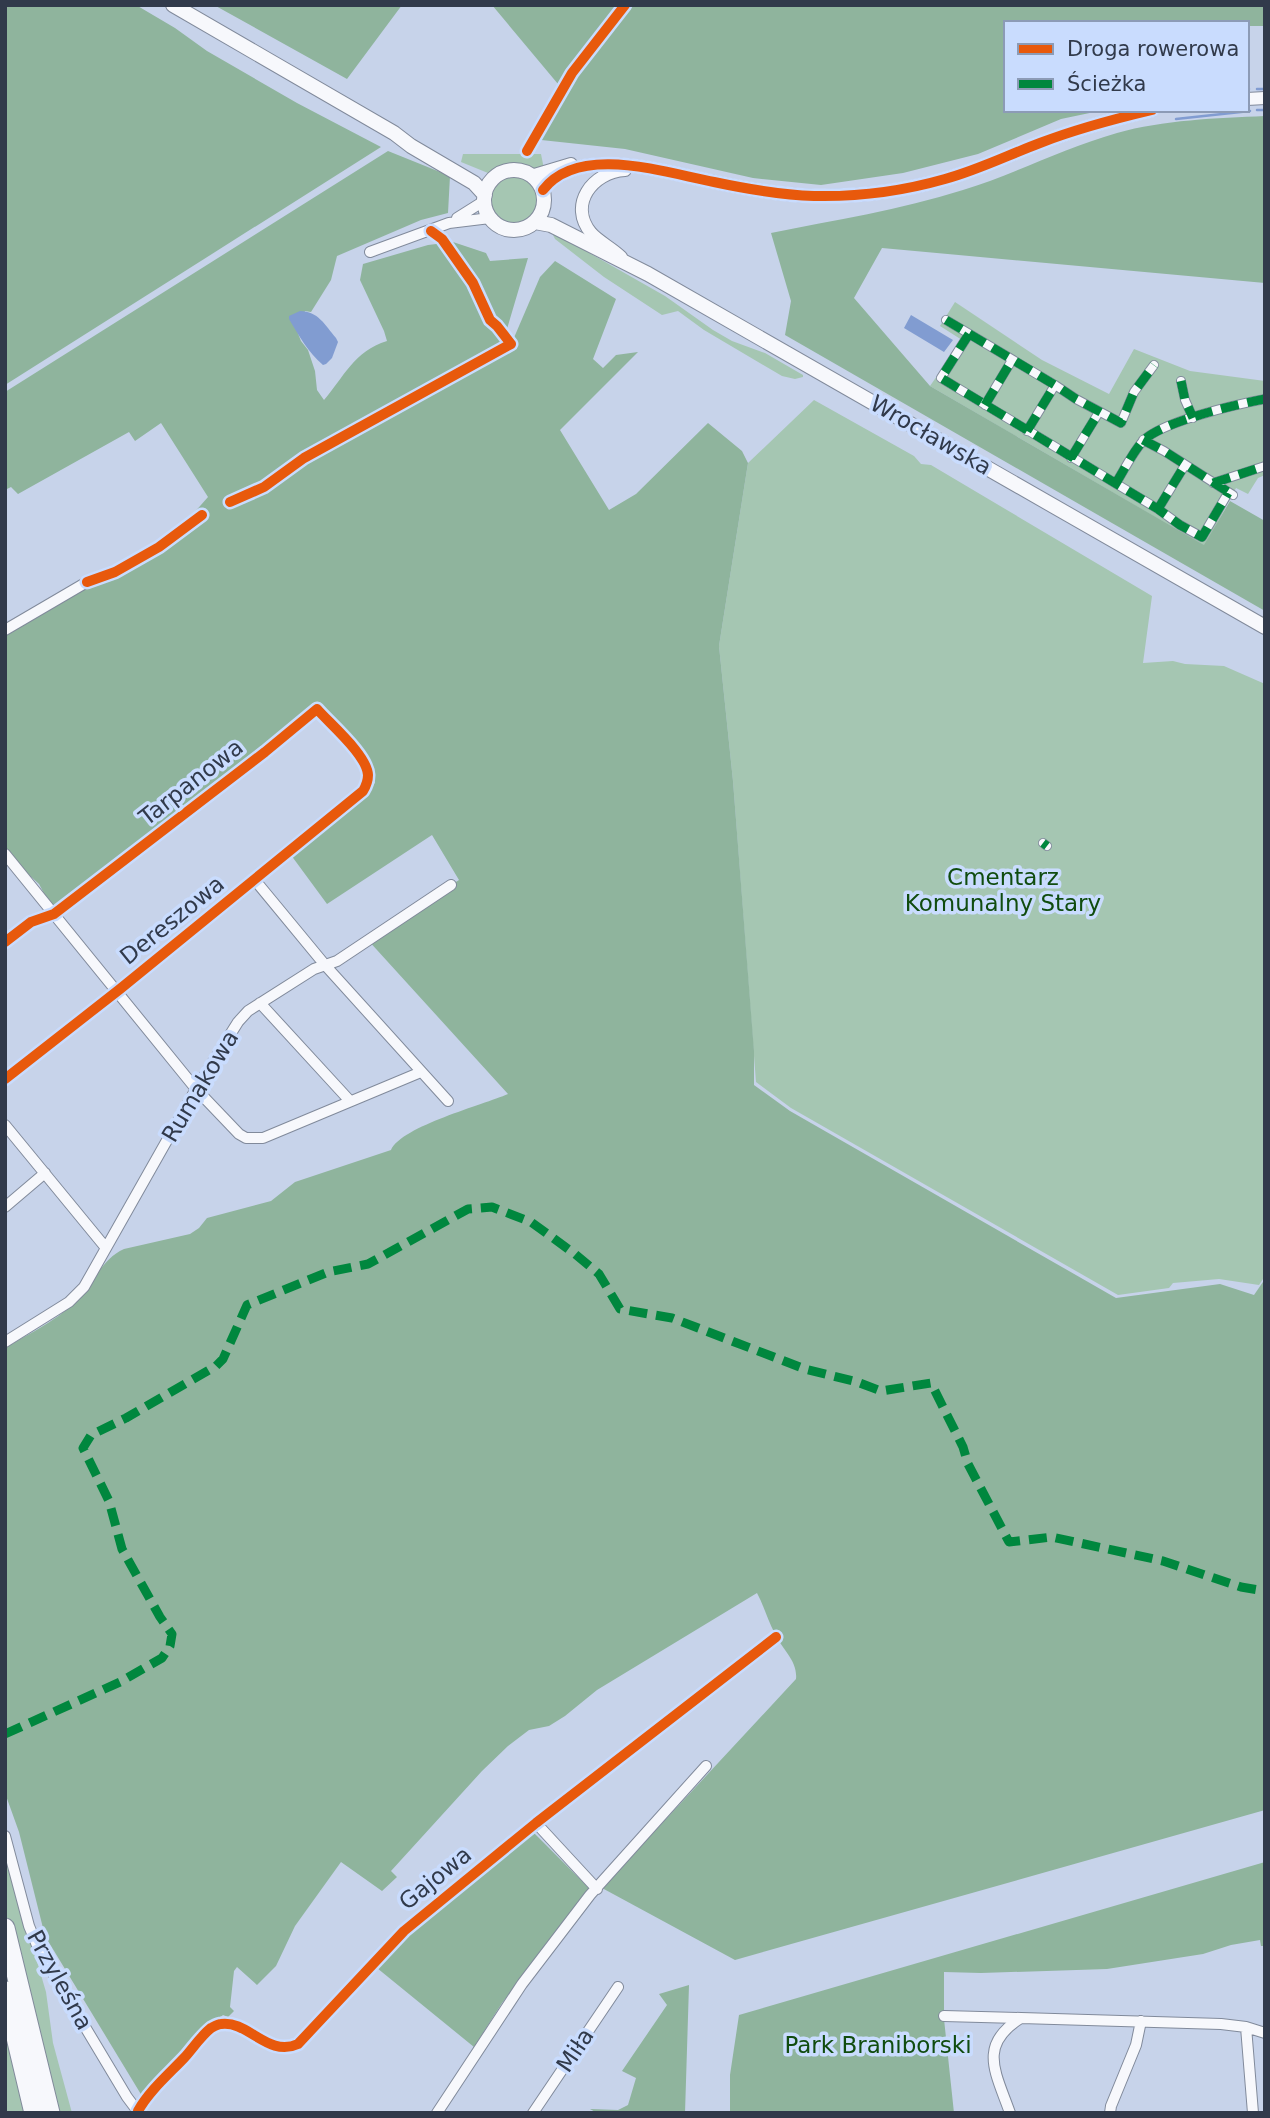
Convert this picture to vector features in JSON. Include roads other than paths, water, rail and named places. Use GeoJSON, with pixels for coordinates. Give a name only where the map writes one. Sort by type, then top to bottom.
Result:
{"type":"FeatureCollection","features":[{"type":"Feature","properties":{"kind":"highway"},"geometry":{"type":"LineString","coordinates":[[5,1928],[50,2113]]}},
{"type":"Feature","properties":{"kind":"highway"},"geometry":{"type":"LineString","coordinates":[[5,1991],[34,2113]]}},
{"type":"Feature","properties":{"kind":"main road"},"geometry":{"type":"LineString","coordinates":[[173,5],[394,133],[474,183],[484,198],[490,218],[502,228],[511,230],[528,227],[535,222],[544,207],[543,190],[531,176],[519,170],[495,177],[487,187],[484,198]]}},
{"type":"Feature","properties":{"kind":"main road"},"geometry":{"type":"LineString","coordinates":[[394,133],[413,139],[468,169],[495,177]]}},
{"type":"Feature","properties":{"kind":"main road","name":"Wrocławska"},"geometry":{"type":"LineString","coordinates":[[544,207],[596,247]]}},
{"type":"Feature","properties":{"kind":"main road","name":"Wrocławska"},"geometry":{"type":"LineString","coordinates":[[535,222],[551,225],[626,262],[1265,627]]}},
{"type":"Feature","properties":{"kind":"street"},"geometry":{"type":"LineString","coordinates":[[531,176],[596,160],[625,160],[676,174],[760,190],[812,196],[843,196],[889,191],[945,179],[1095,124],[1144,112]]}},
{"type":"Feature","properties":{"kind":"street"},"geometry":{"type":"LineString","coordinates":[[543,190],[565,173],[586,167],[617,164],[655,169]]}},
{"type":"Feature","properties":{"kind":"street"},"geometry":{"type":"LineString","coordinates":[[626,262],[588,230],[582,208],[587,192],[594,181],[611,172],[625,170],[651,175],[676,174]]}},
{"type":"Feature","properties":{"kind":"street"},"geometry":{"type":"LineString","coordinates":[[449,223],[484,198]]}},
{"type":"Feature","properties":{"kind":"street"},"geometry":{"type":"LineString","coordinates":[[370,252],[449,223],[490,218]]}},
{"type":"Feature","properties":{"kind":"street"},"geometry":{"type":"LineString","coordinates":[[946,320],[1121,423],[1134,392],[1154,365]]}},
{"type":"Feature","properties":{"kind":"street"},"geometry":{"type":"LineString","coordinates":[[969,334],[941,377],[1202,537],[1231,494],[1143,440]]}},
{"type":"Feature","properties":{"kind":"street"},"geometry":{"type":"LineString","coordinates":[[985,405],[1012,360]]}},
{"type":"Feature","properties":{"kind":"street"},"geometry":{"type":"LineString","coordinates":[[1181,381],[1193,418]]}},
{"type":"Feature","properties":{"kind":"street"},"geometry":{"type":"LineString","coordinates":[[1027,431],[1055,385]]}},
{"type":"Feature","properties":{"kind":"street"},"geometry":{"type":"LineString","coordinates":[[1116,483],[1143,440],[1164,428],[1223,407],[1265,399]]}},
{"type":"Feature","properties":{"kind":"street"},"geometry":{"type":"LineString","coordinates":[[1072,458],[1099,412]]}},
{"type":"Feature","properties":{"kind":"street"},"geometry":{"type":"LineString","coordinates":[[1158,509],[1185,465]]}},
{"type":"Feature","properties":{"kind":"street"},"geometry":{"type":"LineString","coordinates":[[1213,483],[1265,466]]}},
{"type":"Feature","properties":{"kind":"street"},"geometry":{"type":"LineString","coordinates":[[5,630],[87,582]]}},
{"type":"Feature","properties":{"kind":"street","name":"Tarpanowa"},"geometry":{"type":"LineString","coordinates":[[5,943],[31,922],[54,914],[317,709],[355,750],[366,767],[368,776],[363,791]]}},
{"type":"Feature","properties":{"kind":"street","name":"Dereszowa"},"geometry":{"type":"LineString","coordinates":[[5,1079],[117,992],[363,791]]}},
{"type":"Feature","properties":{"kind":"street"},"geometry":{"type":"LineString","coordinates":[[6,856],[196,1089],[246,1138],[263,1138],[421,1072]]}},
{"type":"Feature","properties":{"kind":"street","name":"Dereszowa"},"geometry":{"type":"LineString","coordinates":[[254,879],[324,965],[448,1101]]}},
{"type":"Feature","properties":{"kind":"street","name":"Rumakowa"},"geometry":{"type":"LineString","coordinates":[[5,1342],[69,1302],[84,1287],[196,1089],[238,1022],[260,1003],[314,969],[337,961],[451,885]]}},
{"type":"Feature","properties":{"kind":"street"},"geometry":{"type":"LineString","coordinates":[[260,1003],[350,1101]]}},
{"type":"Feature","properties":{"kind":"street"},"geometry":{"type":"LineString","coordinates":[[5,1125],[106,1248]]}},
{"type":"Feature","properties":{"kind":"street"},"geometry":{"type":"LineString","coordinates":[[5,1207],[45,1173]]}},
{"type":"Feature","properties":{"kind":"street","name":"Gajowa"},"geometry":{"type":"LineString","coordinates":[[138,2112],[198,2041],[216,2025],[234,2026],[279,2048],[298,2044],[404,1931],[536,1823],[776,1637]]}},
{"type":"Feature","properties":{"kind":"street"},"geometry":{"type":"LineString","coordinates":[[438,2113],[523,1984],[597,1889],[706,1766]]}},
{"type":"Feature","properties":{"kind":"street"},"geometry":{"type":"LineString","coordinates":[[536,1823],[597,1889]]}},
{"type":"Feature","properties":{"kind":"street","name":"Przyleśna"},"geometry":{"type":"LineString","coordinates":[[5,1836],[38,1950],[138,2112]]}},
{"type":"Feature","properties":{"kind":"street","name":"Miła"},"geometry":{"type":"LineString","coordinates":[[533,2113],[618,1987]]}},
{"type":"Feature","properties":{"kind":"street"},"geometry":{"type":"LineString","coordinates":[[944,2015],[1221,2024],[1246,2027],[1265,2034]]}},
{"type":"Feature","properties":{"kind":"street"},"geometry":{"type":"LineString","coordinates":[[1010,2113],[996,2074],[994,2054],[1001,2033],[1021,2018]]}},
{"type":"Feature","properties":{"kind":"street"},"geometry":{"type":"LineString","coordinates":[[1110,2113],[1136,2045],[1141,2021]]}},
{"type":"Feature","properties":{"kind":"street"},"geometry":{"type":"LineString","coordinates":[[1246,2027],[1253,2113]]}},
{"type":"Feature","properties":{"kind":"water"},"geometry":{"type":"Polygon","coordinates":[[[300,311],[316,316],[338,342],[332,358],[326,364],[323,365],[313,355],[289,319],[289,316],[300,311]]]}},
{"type":"Feature","properties":{"kind":"water"},"geometry":{"type":"Polygon","coordinates":[[[911,315],[953,340],[944,352],[904,328],[911,315]]]}},
{"type":"Feature","properties":{"kind":"waterway"},"geometry":{"type":"LineString","coordinates":[[1257,89],[1265,89]]}},
{"type":"Feature","properties":{"kind":"waterway"},"geometry":{"type":"LineString","coordinates":[[1257,110],[1265,110]]}},
{"type":"Feature","properties":{"kind":"waterway"},"geometry":{"type":"LineString","coordinates":[[1176,119],[1241,112]]}},
{"type":"Feature","properties":{"kind":"park label","name":"Cmentarz Komunalny Stary"},"geometry":{"type":"Point","coordinates":[1003,890]}},
{"type":"Feature","properties":{"kind":"park label","name":"Park Braniborski"},"geometry":{"type":"Point","coordinates":[878,2045]}}]}
